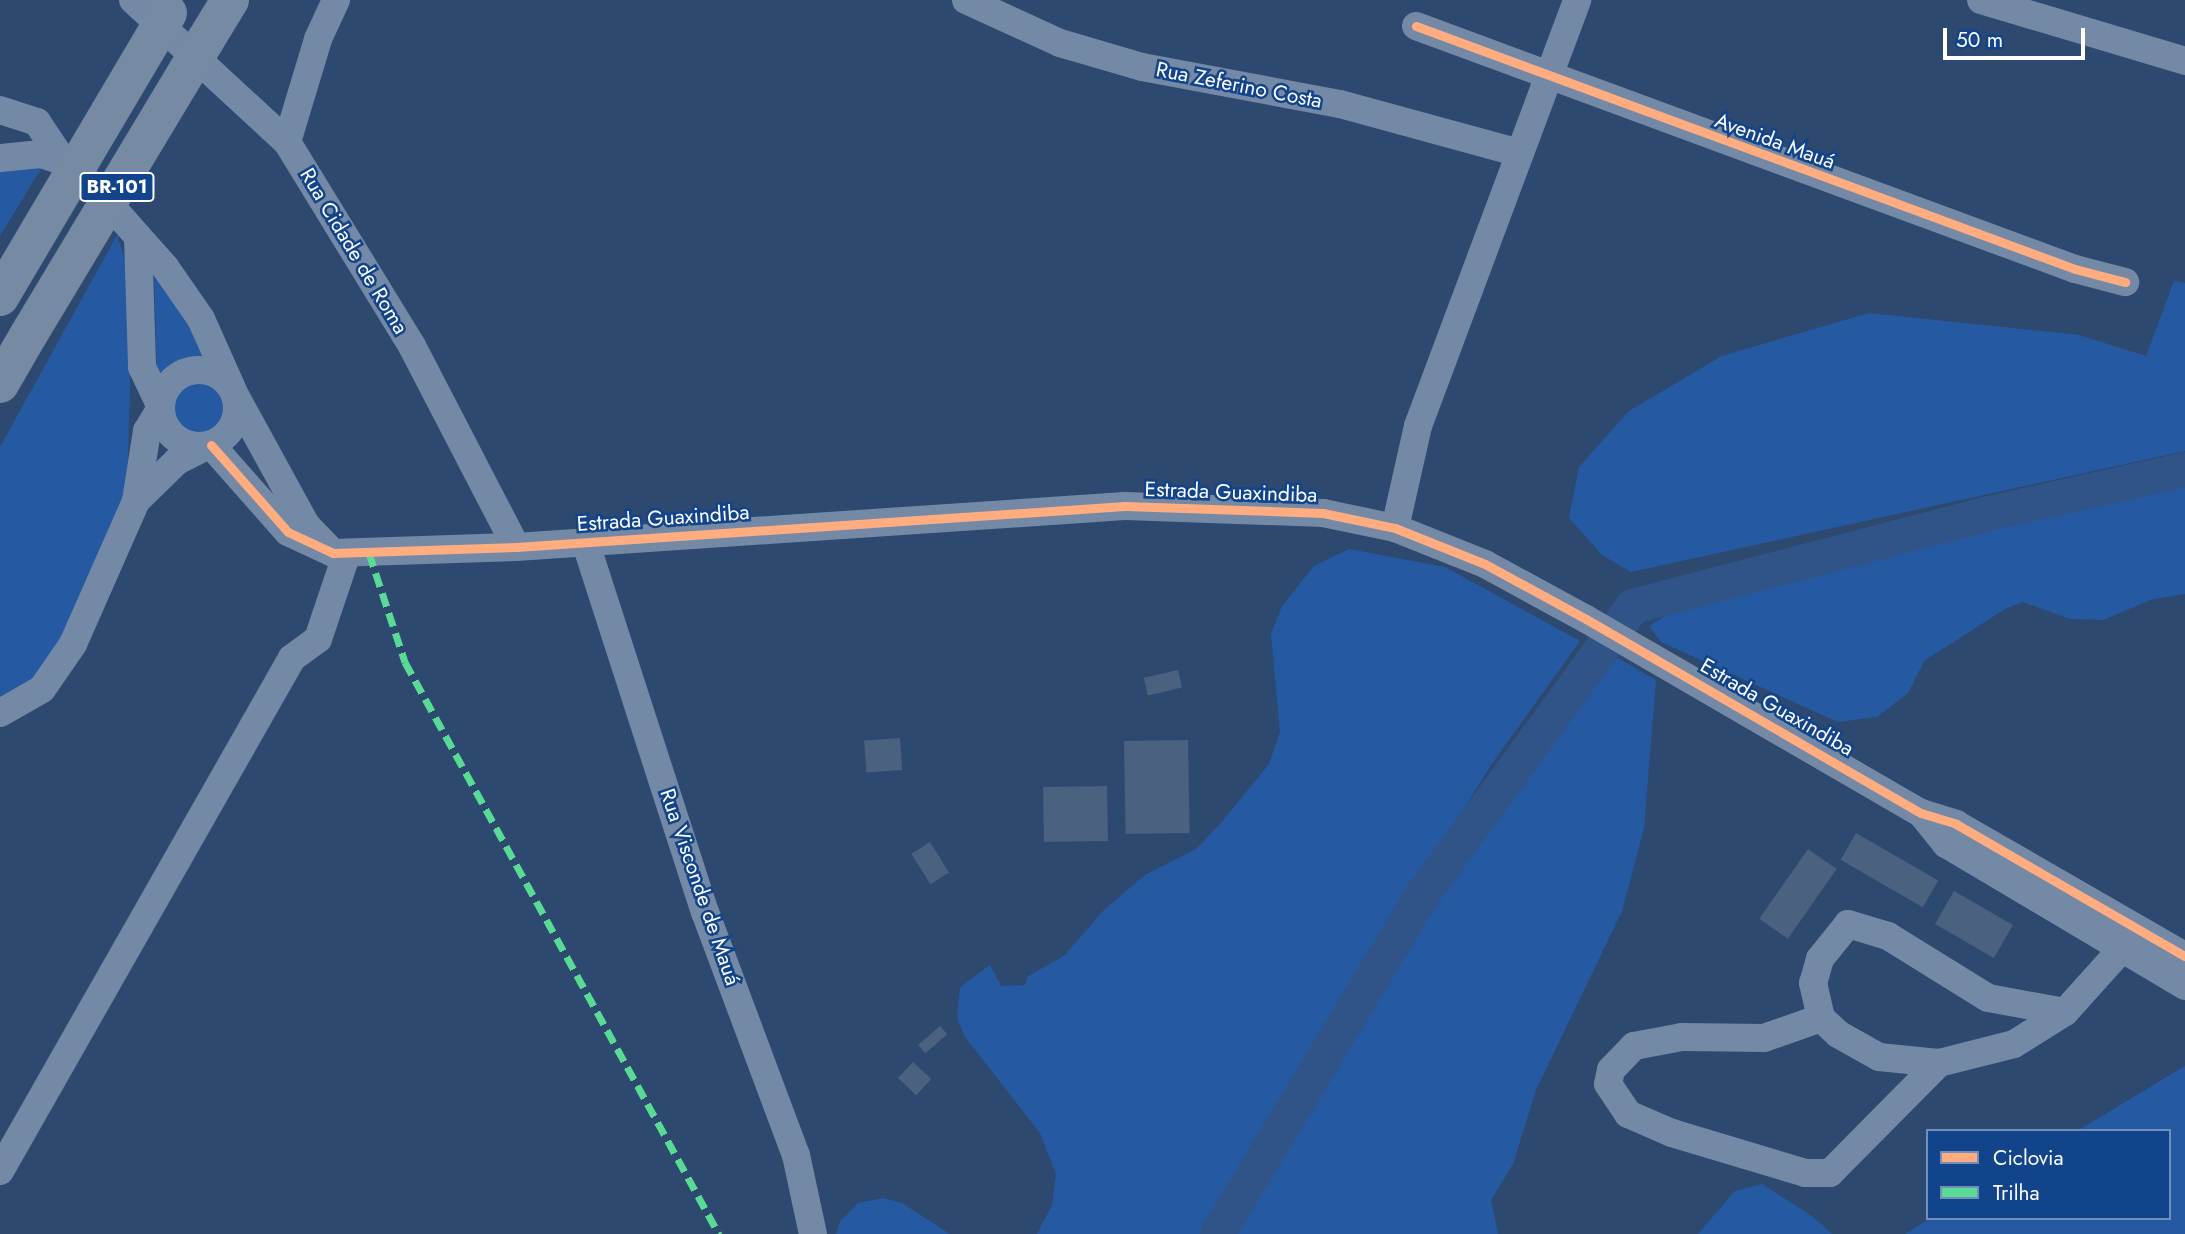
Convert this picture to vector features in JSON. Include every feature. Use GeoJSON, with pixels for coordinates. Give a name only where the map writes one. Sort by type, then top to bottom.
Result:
{"type":"FeatureCollection","features":[{"type":"Feature","properties":{"kind":"highway","name":"BR-101"},"geometry":{"type":"LineString","coordinates":[[0,384],[230,0]]}},
{"type":"Feature","properties":{"kind":"highway","name":"BR-101"},"geometry":{"type":"LineString","coordinates":[[0,297],[159,4]]}},
{"type":"Feature","properties":{"kind":"street"},"geometry":{"type":"LineString","coordinates":[[287,142],[318,38],[336,0]]}},
{"type":"Feature","properties":{"kind":"street","name":"Rua Zeferino Costa"},"geometry":{"type":"LineString","coordinates":[[966,0],[1060,43],[1142,66],[1340,104],[1519,153]]}},
{"type":"Feature","properties":{"kind":"street"},"geometry":{"type":"LineString","coordinates":[[1395,528],[1418,426],[1577,0]]}},
{"type":"Feature","properties":{"kind":"street"},"geometry":{"type":"LineString","coordinates":[[1981,0],[2185,61]]}},
{"type":"Feature","properties":{"kind":"street","name":"Rua Cidade de Roma"},"geometry":{"type":"LineString","coordinates":[[159,4],[287,142],[412,346],[516,547]]}},
{"type":"Feature","properties":{"kind":"street","name":"Avenida Mauá"},"geometry":{"type":"LineString","coordinates":[[1416,26],[1548,79],[2075,270],[2125,282]]}},
{"type":"Feature","properties":{"kind":"street"},"geometry":{"type":"LineString","coordinates":[[0,110],[37,122],[63,161],[138,237],[201,319],[233,392],[306,525],[340,553]]}},
{"type":"Feature","properties":{"kind":"street"},"geometry":{"type":"LineString","coordinates":[[0,158],[41,154],[63,161]]}},
{"type":"Feature","properties":{"kind":"street"},"geometry":{"type":"LineString","coordinates":[[138,237],[142,367],[170,435],[208,446],[288,532],[340,553]]}},
{"type":"Feature","properties":{"kind":"street"},"geometry":{"type":"LineString","coordinates":[[0,713],[26,702],[55,675],[136,501],[147,431],[169,383],[189,371],[212,372],[233,392],[235,423],[208,446],[177,461],[136,501]]}},
{"type":"Feature","properties":{"kind":"street","name":"Estrada Guaxindiba"},"geometry":{"type":"LineString","coordinates":[[340,553],[516,547],[1125,506],[1323,513],[1395,528],[1485,564],[1625,641],[1921,813],[1946,844],[2131,941],[2185,957]]}},
{"type":"Feature","properties":{"kind":"street","name":"Rua Visconde de Mauá"},"geometry":{"type":"LineString","coordinates":[[584,541],[705,912],[796,1155],[813,1234]]}},
{"type":"Feature","properties":{"kind":"street"},"geometry":{"type":"LineString","coordinates":[[0,1171],[292,658],[318,639],[340,553]]}},
{"type":"Feature","properties":{"kind":"street"},"geometry":{"type":"LineString","coordinates":[[2065,1012],[1989,998],[1888,936],[1848,924],[1820,959],[1813,1000],[1821,1018],[1879,1057],[1939,1063],[2014,1044],[2065,1012],[2131,941]]}},
{"type":"Feature","properties":{"kind":"street","name":"Estrada Guaxindiba"},"geometry":{"type":"LineString","coordinates":[[2131,941],[2185,986]]}},
{"type":"Feature","properties":{"kind":"street"},"geometry":{"type":"LineString","coordinates":[[1821,1018],[1764,1038],[1682,1037],[1634,1046],[1611,1070],[1608,1084],[1628,1114],[1672,1133],[1805,1173],[1830,1173],[1939,1063]]}},
{"type":"Feature","properties":{"kind":"shaded area"},"geometry":{"type":"Polygon","coordinates":[[[42,167],[0,236],[0,169],[42,167]]]}},
{"type":"Feature","properties":{"kind":"shaded area"},"geometry":{"type":"Polygon","coordinates":[[[117,235],[133,284],[127,490],[46,672],[0,698],[0,447],[117,235]]]}},
{"type":"Feature","properties":{"kind":"shaded area"},"geometry":{"type":"Polygon","coordinates":[[[154,267],[214,360],[184,358],[157,375],[154,267]]]}},
{"type":"Feature","properties":{"kind":"shaded area"},"geometry":{"type":"Polygon","coordinates":[[[2174,281],[2185,283],[2185,451],[1631,572],[1602,555],[1569,518],[1579,467],[1629,411],[1722,356],[1869,313],[2079,335],[2146,356],[2174,281]]]}},
{"type":"Feature","properties":{"kind":"shaded area"},"geometry":{"type":"Polygon","coordinates":[[[193,378],[205,378],[221,387],[228,397],[228,421],[221,431],[205,440],[193,440],[182,435],[173,426],[168,415],[168,403],[173,392],[182,383],[193,378]]]}},
{"type":"Feature","properties":{"kind":"shaded area"},"geometry":{"type":"Polygon","coordinates":[[[2185,486],[2185,594],[2153,599],[2103,620],[2070,619],[2023,602],[2005,609],[1924,661],[1908,693],[1877,717],[1838,722],[1661,642],[1649,626],[1696,597],[2185,486]]]}},
{"type":"Feature","properties":{"kind":"shaded area"},"geometry":{"type":"Polygon","coordinates":[[[1349,549],[1445,567],[1580,641],[1491,765],[1200,1234],[1037,1234],[1052,1205],[1056,1174],[1040,1133],[965,1037],[957,1017],[960,987],[990,965],[1001,986],[1025,985],[1028,976],[1064,956],[1104,910],[1145,875],[1196,849],[1221,823],[1269,764],[1280,732],[1271,634],[1282,606],[1314,566],[1349,549]]]}},
{"type":"Feature","properties":{"kind":"shaded area"},"geometry":{"type":"Polygon","coordinates":[[[1614,656],[1656,680],[1644,828],[1622,911],[1536,1090],[1513,1164],[1491,1200],[1498,1234],[1225,1234],[1485,828],[1614,656]]]}},
{"type":"Feature","properties":{"kind":"shaded area"},"geometry":{"type":"Polygon","coordinates":[[[2185,1066],[2185,1234],[1905,1234],[1928,1220],[2171,1220],[2171,1129],[2080,1129],[2185,1066]]]}},
{"type":"Feature","properties":{"kind":"shaded area"},"geometry":{"type":"Polygon","coordinates":[[[1762,1184],[1812,1216],[1832,1234],[1698,1234],[1735,1191],[1762,1184]]]}},
{"type":"Feature","properties":{"kind":"shaded area"},"geometry":{"type":"Polygon","coordinates":[[[883,1198],[902,1203],[950,1234],[836,1234],[840,1221],[858,1203],[883,1198]]]}},
{"type":"Feature","properties":{"kind":"building"},"geometry":{"type":"Polygon","coordinates":[[[1178,670],[1182,688],[1148,695],[1144,678],[1178,670]]]}},
{"type":"Feature","properties":{"kind":"building"},"geometry":{"type":"Polygon","coordinates":[[[900,738],[902,770],[866,772],[864,741],[900,738]]]}},
{"type":"Feature","properties":{"kind":"building"},"geometry":{"type":"Polygon","coordinates":[[[1188,740],[1190,833],[1126,834],[1124,741],[1188,740]]]}},
{"type":"Feature","properties":{"kind":"building"},"geometry":{"type":"Polygon","coordinates":[[[1107,786],[1108,841],[1044,842],[1043,787],[1107,786]]]}},
{"type":"Feature","properties":{"kind":"building"},"geometry":{"type":"Polygon","coordinates":[[[1856,833],[1938,880],[1923,907],[1840,860],[1856,833]]]}},
{"type":"Feature","properties":{"kind":"building"},"geometry":{"type":"Polygon","coordinates":[[[930,842],[949,873],[930,884],[911,854],[930,842]]]}},
{"type":"Feature","properties":{"kind":"building"},"geometry":{"type":"Polygon","coordinates":[[[1808,849],[1837,869],[1788,939],[1759,919],[1808,849]]]}},
{"type":"Feature","properties":{"kind":"building"},"geometry":{"type":"Polygon","coordinates":[[[1954,891],[2013,925],[1994,958],[1935,924],[1954,891]]]}},
{"type":"Feature","properties":{"kind":"building"},"geometry":{"type":"Polygon","coordinates":[[[940,1026],[947,1034],[925,1053],[918,1045],[940,1026]]]}},
{"type":"Feature","properties":{"kind":"building"},"geometry":{"type":"Polygon","coordinates":[[[913,1062],[931,1079],[916,1095],[898,1078],[913,1062]]]}},
{"type":"Feature","properties":{"kind":"waterway"},"geometry":{"type":"LineString","coordinates":[[1217,1234],[1423,893],[1632,606],[1984,514],[2185,469]]}},
{"type":"Feature","properties":{"kind":"marked path"},"geometry":{"type":"LineString","coordinates":[[369,553],[405,662],[719,1234]]}},
{"type":"Feature","properties":{"kind":"cycle path"},"geometry":{"type":"LineString","coordinates":[[1416,26],[2075,269],[2125,282]]}},
{"type":"Feature","properties":{"kind":"cycle path"},"geometry":{"type":"LineString","coordinates":[[211,445],[288,532],[333,553],[516,547],[1125,506],[1323,513],[1395,528],[1485,564],[1586,619],[1921,813],[1956,824],[2185,956]]}}]}
